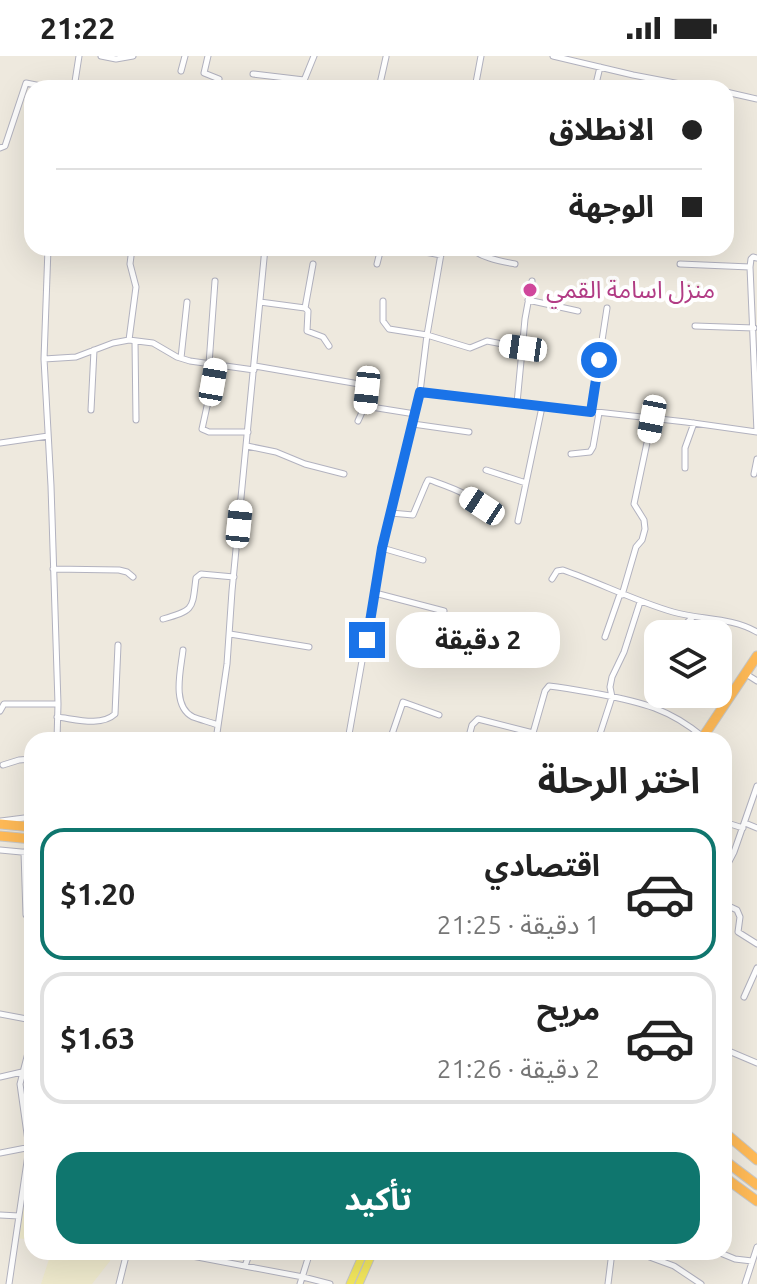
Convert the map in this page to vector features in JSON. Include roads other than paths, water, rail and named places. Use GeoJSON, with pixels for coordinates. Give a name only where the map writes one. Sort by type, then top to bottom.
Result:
{"type":"FeatureCollection","features":[{"type":"Feature","properties":{"kind":"highway"},"geometry":{"type":"LineString","coordinates":[[707,732],[757,656]]}},
{"type":"Feature","properties":{"kind":"highway"},"geometry":{"type":"LineString","coordinates":[[0,822],[24,826]]}},
{"type":"Feature","properties":{"kind":"highway"},"geometry":{"type":"LineString","coordinates":[[0,836],[24,838]]}},
{"type":"Feature","properties":{"kind":"highway"},"geometry":{"type":"LineString","coordinates":[[732,1139],[757,1160]]}},
{"type":"Feature","properties":{"kind":"highway"},"geometry":{"type":"LineString","coordinates":[[732,1166],[757,1185]]}},
{"type":"Feature","properties":{"kind":"highway"},"geometry":{"type":"LineString","coordinates":[[732,1183],[757,1201]]}},
{"type":"Feature","properties":{"kind":"main road"},"geometry":{"type":"LineString","coordinates":[[350,1284],[360,1260]]}},
{"type":"Feature","properties":{"kind":"main road"},"geometry":{"type":"LineString","coordinates":[[359,1284],[370,1260]]}},
{"type":"Feature","properties":{"kind":"street"},"geometry":{"type":"LineString","coordinates":[[75,80],[79,56]]}},
{"type":"Feature","properties":{"kind":"street"},"geometry":{"type":"LineString","coordinates":[[101,56],[116,59],[133,56]]}},
{"type":"Feature","properties":{"kind":"street"},"geometry":{"type":"LineString","coordinates":[[181,71],[185,56]]}},
{"type":"Feature","properties":{"kind":"street"},"geometry":{"type":"LineString","coordinates":[[208,56],[204,73],[219,79]]}},
{"type":"Feature","properties":{"kind":"street"},"geometry":{"type":"LineString","coordinates":[[253,74],[304,80],[314,56]]}},
{"type":"Feature","properties":{"kind":"street"},"geometry":{"type":"LineString","coordinates":[[476,80],[481,56]]}},
{"type":"Feature","properties":{"kind":"street"},"geometry":{"type":"LineString","coordinates":[[553,56],[659,80]]}},
{"type":"Feature","properties":{"kind":"street"},"geometry":{"type":"LineString","coordinates":[[381,80],[386,57]]}},
{"type":"Feature","properties":{"kind":"street"},"geometry":{"type":"LineString","coordinates":[[597,80],[600,67]]}},
{"type":"Feature","properties":{"kind":"street"},"geometry":{"type":"LineString","coordinates":[[0,148],[5,146],[24,89]]}},
{"type":"Feature","properties":{"kind":"street"},"geometry":{"type":"LineString","coordinates":[[734,94],[757,99]]}},
{"type":"Feature","properties":{"kind":"street"},"geometry":{"type":"LineString","coordinates":[[48,256],[44,359],[57,732]]}},
{"type":"Feature","properties":{"kind":"street"},"geometry":{"type":"LineString","coordinates":[[131,256],[136,287],[132,341],[136,420]]}},
{"type":"Feature","properties":{"kind":"street"},"geometry":{"type":"LineString","coordinates":[[217,732],[230,634],[264,256]]}},
{"type":"Feature","properties":{"kind":"street"},"geometry":{"type":"LineString","coordinates":[[377,264],[379,256]]}},
{"type":"Feature","properties":{"kind":"street"},"geometry":{"type":"LineString","coordinates":[[351,732],[382,548],[420,392],[441,256]]}},
{"type":"Feature","properties":{"kind":"street"},"geometry":{"type":"LineString","coordinates":[[486,256],[515,264]]}},
{"type":"Feature","properties":{"kind":"street"},"geometry":{"type":"LineString","coordinates":[[420,392],[757,432],[750,267],[751,259],[757,258]]}},
{"type":"Feature","properties":{"kind":"street"},"geometry":{"type":"LineString","coordinates":[[313,264],[305,308],[308,311],[307,331],[323,337],[329,346]]}},
{"type":"Feature","properties":{"kind":"street"},"geometry":{"type":"LineString","coordinates":[[680,264],[750,267]]}},
{"type":"Feature","properties":{"kind":"street"},"geometry":{"type":"LineString","coordinates":[[215,281],[212,364],[202,429],[209,432],[248,432]]}},
{"type":"Feature","properties":{"kind":"street"},"geometry":{"type":"LineString","coordinates":[[517,403],[532,281]]}},
{"type":"Feature","properties":{"kind":"street"},"geometry":{"type":"LineString","coordinates":[[528,300],[578,311]]}},
{"type":"Feature","properties":{"kind":"street"},"geometry":{"type":"LineString","coordinates":[[383,301],[383,321],[387,328],[427,335],[470,348],[487,341],[523,348]]}},
{"type":"Feature","properties":{"kind":"street"},"geometry":{"type":"LineString","coordinates":[[181,358],[187,302]]}},
{"type":"Feature","properties":{"kind":"street"},"geometry":{"type":"LineString","coordinates":[[260,302],[305,308]]}},
{"type":"Feature","properties":{"kind":"street"},"geometry":{"type":"LineString","coordinates":[[591,412],[607,308]]}},
{"type":"Feature","properties":{"kind":"street"},"geometry":{"type":"LineString","coordinates":[[695,326],[755,331]]}},
{"type":"Feature","properties":{"kind":"street"},"geometry":{"type":"LineString","coordinates":[[44,359],[76,357],[113,343],[132,341],[153,343],[181,358],[212,364],[360,383],[367,390],[365,406],[358,421]]}},
{"type":"Feature","properties":{"kind":"street"},"geometry":{"type":"LineString","coordinates":[[91,410],[94,350]]}},
{"type":"Feature","properties":{"kind":"street"},"geometry":{"type":"LineString","coordinates":[[365,406],[415,414]]}},
{"type":"Feature","properties":{"kind":"street"},"geometry":{"type":"LineString","coordinates":[[518,521],[542,407]]}},
{"type":"Feature","properties":{"kind":"street"},"geometry":{"type":"LineString","coordinates":[[571,454],[590,452],[599,413]]}},
{"type":"Feature","properties":{"kind":"street"},"geometry":{"type":"LineString","coordinates":[[605,637],[645,529],[644,520],[634,504],[652,419]]}},
{"type":"Feature","properties":{"kind":"street"},"geometry":{"type":"LineString","coordinates":[[685,468],[685,448],[694,423]]}},
{"type":"Feature","properties":{"kind":"street"},"geometry":{"type":"LineString","coordinates":[[413,424],[469,432]]}},
{"type":"Feature","properties":{"kind":"street"},"geometry":{"type":"LineString","coordinates":[[0,443],[48,436]]}},
{"type":"Feature","properties":{"kind":"street"},"geometry":{"type":"LineString","coordinates":[[247,446],[344,474]]}},
{"type":"Feature","properties":{"kind":"street"},"geometry":{"type":"LineString","coordinates":[[754,474],[757,459]]}},
{"type":"Feature","properties":{"kind":"street"},"geometry":{"type":"LineString","coordinates":[[486,470],[526,483]]}},
{"type":"Feature","properties":{"kind":"street"},"geometry":{"type":"LineString","coordinates":[[391,513],[413,515],[430,480],[456,488],[482,506],[489,516]]}},
{"type":"Feature","properties":{"kind":"street"},"geometry":{"type":"LineString","coordinates":[[382,548],[423,560]]}},
{"type":"Feature","properties":{"kind":"street"},"geometry":{"type":"LineString","coordinates":[[53,569],[119,570],[133,577]]}},
{"type":"Feature","properties":{"kind":"street"},"geometry":{"type":"LineString","coordinates":[[552,579],[557,571],[563,570],[640,602],[693,617],[739,623],[757,632]]}},
{"type":"Feature","properties":{"kind":"street"},"geometry":{"type":"LineString","coordinates":[[163,619],[189,609],[199,575],[234,577]]}},
{"type":"Feature","properties":{"kind":"street"},"geometry":{"type":"LineString","coordinates":[[375,593],[444,611]]}},
{"type":"Feature","properties":{"kind":"street"},"geometry":{"type":"LineString","coordinates":[[601,732],[612,697],[612,677],[624,652],[640,602]]}},
{"type":"Feature","properties":{"kind":"street"},"geometry":{"type":"LineString","coordinates":[[690,620],[693,617]]}},
{"type":"Feature","properties":{"kind":"street"},"geometry":{"type":"LineString","coordinates":[[230,634],[309,647]]}},
{"type":"Feature","properties":{"kind":"street"},"geometry":{"type":"LineString","coordinates":[[57,717],[100,721],[110,719],[115,714],[118,645]]}},
{"type":"Feature","properties":{"kind":"street"},"geometry":{"type":"LineString","coordinates":[[183,650],[179,686],[182,705],[191,716],[218,725]]}},
{"type":"Feature","properties":{"kind":"street"},"geometry":{"type":"LineString","coordinates":[[746,673],[757,681]]}},
{"type":"Feature","properties":{"kind":"street"},"geometry":{"type":"LineString","coordinates":[[533,732],[549,686],[640,702],[686,723],[695,732]]}},
{"type":"Feature","properties":{"kind":"street"},"geometry":{"type":"LineString","coordinates":[[393,732],[403,702],[439,715]]}},
{"type":"Feature","properties":{"kind":"street"},"geometry":{"type":"LineString","coordinates":[[0,711],[4,704],[58,704]]}},
{"type":"Feature","properties":{"kind":"street"},"geometry":{"type":"LineString","coordinates":[[470,732],[478,719],[519,732]]}},
{"type":"Feature","properties":{"kind":"street"},"geometry":{"type":"LineString","coordinates":[[3,765],[24,760]]}},
{"type":"Feature","properties":{"kind":"street"},"geometry":{"type":"LineString","coordinates":[[732,853],[757,786]]}},
{"type":"Feature","properties":{"kind":"street"},"geometry":{"type":"LineString","coordinates":[[0,822],[24,818]]}},
{"type":"Feature","properties":{"kind":"street"},"geometry":{"type":"LineString","coordinates":[[732,824],[757,828]]}},
{"type":"Feature","properties":{"kind":"street"},"geometry":{"type":"LineString","coordinates":[[0,850],[24,852]]}},
{"type":"Feature","properties":{"kind":"street"},"geometry":{"type":"LineString","coordinates":[[732,908],[739,912],[738,932],[757,944]]}},
{"type":"Feature","properties":{"kind":"street"},"geometry":{"type":"LineString","coordinates":[[744,997],[757,968]]}},
{"type":"Feature","properties":{"kind":"street"},"geometry":{"type":"LineString","coordinates":[[0,1014],[24,1018]]}},
{"type":"Feature","properties":{"kind":"street"},"geometry":{"type":"LineString","coordinates":[[732,1052],[757,1063]]}},
{"type":"Feature","properties":{"kind":"street"},"geometry":{"type":"LineString","coordinates":[[24,1065],[20,1084],[24,1107]]}},
{"type":"Feature","properties":{"kind":"street"},"geometry":{"type":"LineString","coordinates":[[0,1077],[22,1072]]}},
{"type":"Feature","properties":{"kind":"street"},"geometry":{"type":"LineString","coordinates":[[0,1153],[24,1148]]}},
{"type":"Feature","properties":{"kind":"street"},"geometry":{"type":"LineString","coordinates":[[9,1284],[24,1187]]}},
{"type":"Feature","properties":{"kind":"street"},"geometry":{"type":"LineString","coordinates":[[0,1215],[19,1216]]}},
{"type":"Feature","properties":{"kind":"street"},"geometry":{"type":"LineString","coordinates":[[745,1284],[757,1247]]}},
{"type":"Feature","properties":{"kind":"street"},"geometry":{"type":"LineString","coordinates":[[732,1258],[752,1261]]}},
{"type":"Feature","properties":{"kind":"street"},"geometry":{"type":"LineString","coordinates":[[119,1284],[125,1260]]}},
{"type":"Feature","properties":{"kind":"street"},"geometry":{"type":"LineString","coordinates":[[215,1260],[330,1284]]}},
{"type":"Feature","properties":{"kind":"street"},"geometry":{"type":"LineString","coordinates":[[245,1266],[247,1260]]}},
{"type":"Feature","properties":{"kind":"street"},"geometry":{"type":"LineString","coordinates":[[302,1280],[308,1260]]}},
{"type":"Feature","properties":{"kind":"street"},"geometry":{"type":"LineString","coordinates":[[608,1284],[611,1260]]}},
{"type":"Feature","properties":{"kind":"street"},"geometry":{"type":"LineString","coordinates":[[658,1260],[674,1266],[701,1284]]}},
{"type":"Feature","properties":{"kind":"place","name":"منزل اسامة القمي"},"geometry":{"type":"Point","coordinates":[530,290]}}]}
